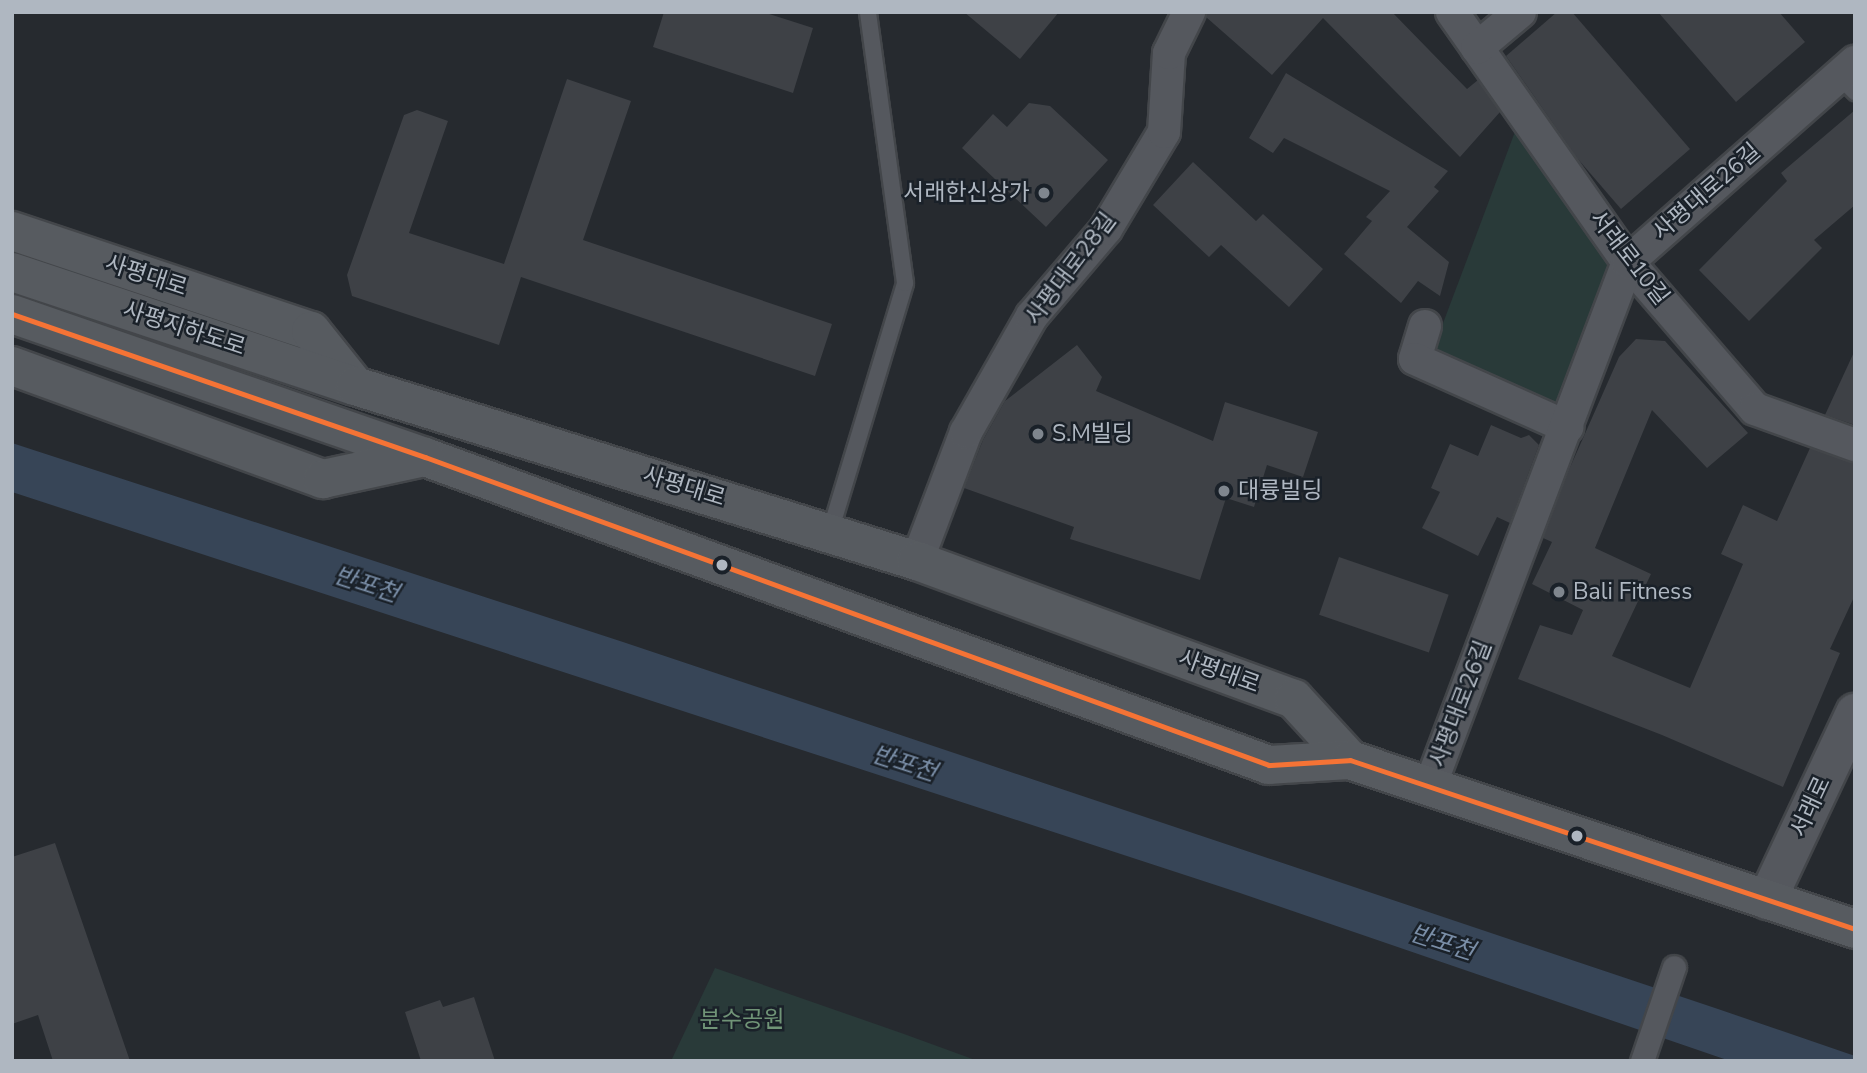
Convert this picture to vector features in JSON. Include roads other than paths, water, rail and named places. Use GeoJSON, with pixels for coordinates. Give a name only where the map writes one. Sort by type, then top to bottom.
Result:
{"type":"FeatureCollection","features":[{"type":"Feature","properties":{"kind":"main road","name":"사평대로"},"geometry":{"type":"LineString","coordinates":[[12,231],[312,331],[355,386],[917,561],[1294,699],[1350,760]]}},
{"type":"Feature","properties":{"kind":"main road","name":"사평지하도로"},"geometry":{"type":"LineString","coordinates":[[12,272],[355,386]]}},
{"type":"Feature","properties":{"kind":"main road","name":"사평지하도로"},"geometry":{"type":"LineString","coordinates":[[12,314],[425,457]]}},
{"type":"Feature","properties":{"kind":"main road"},"geometry":{"type":"LineString","coordinates":[[12,366],[323,479],[425,457]]}},
{"type":"Feature","properties":{"kind":"main road","name":"사평대로"},"geometry":{"type":"LineString","coordinates":[[425,457],[1269,765],[1350,760],[1855,929]]}},
{"type":"Feature","properties":{"kind":"street","name":"사평대로28길"},"geometry":{"type":"LineString","coordinates":[[917,561],[966,432],[1032,316],[1105,229],[1164,132],[1168,53],[1189,12]]}},
{"type":"Feature","properties":{"kind":"street","name":"서래로10길"},"geometry":{"type":"LineString","coordinates":[[1452,12],[1628,262],[1755,409],[1855,445]]}},
{"type":"Feature","properties":{"kind":"street"},"geometry":{"type":"LineString","coordinates":[[1477,48],[1520,12]]}},
{"type":"Feature","properties":{"kind":"street","name":"사평대로26길"},"geometry":{"type":"LineString","coordinates":[[1430,786],[1628,262],[1850,76]]}},
{"type":"Feature","properties":{"kind":"street"},"geometry":{"type":"LineString","coordinates":[[1425,326],[1415,359],[1567,427]]}},
{"type":"Feature","properties":{"kind":"street","name":"서래로"},"geometry":{"type":"LineString","coordinates":[[1767,900],[1855,713]]}},
{"type":"Feature","properties":{"kind":"street"},"geometry":{"type":"LineString","coordinates":[[1642,1061],[1674,967]]}},
{"type":"Feature","properties":{"kind":"lane"},"geometry":{"type":"LineString","coordinates":[[830,532],[905,283],[868,12]]}},
{"type":"Feature","properties":{"kind":"water","name":"반포천"},"geometry":{"type":"Polygon","coordinates":[[[12,443],[623,642],[1718,1009],[1855,1056],[1855,1061],[1730,1061],[1240,893],[12,492],[12,443]]]}},
{"type":"Feature","properties":{"kind":"place","name":"서래한신상가"},"geometry":{"type":"Point","coordinates":[1044,193]}},
{"type":"Feature","properties":{"kind":"place","name":"S.M빌딩"},"geometry":{"type":"Point","coordinates":[1038,434]}},
{"type":"Feature","properties":{"kind":"place","name":"대륭빌딩"},"geometry":{"type":"Point","coordinates":[1224,491]}},
{"type":"Feature","properties":{"kind":"place","name":"Bali Fitness"},"geometry":{"type":"Point","coordinates":[1559,592]}},
{"type":"Feature","properties":{"kind":"park label","name":"분수공원"},"geometry":{"type":"Point","coordinates":[742,1020]}}]}
